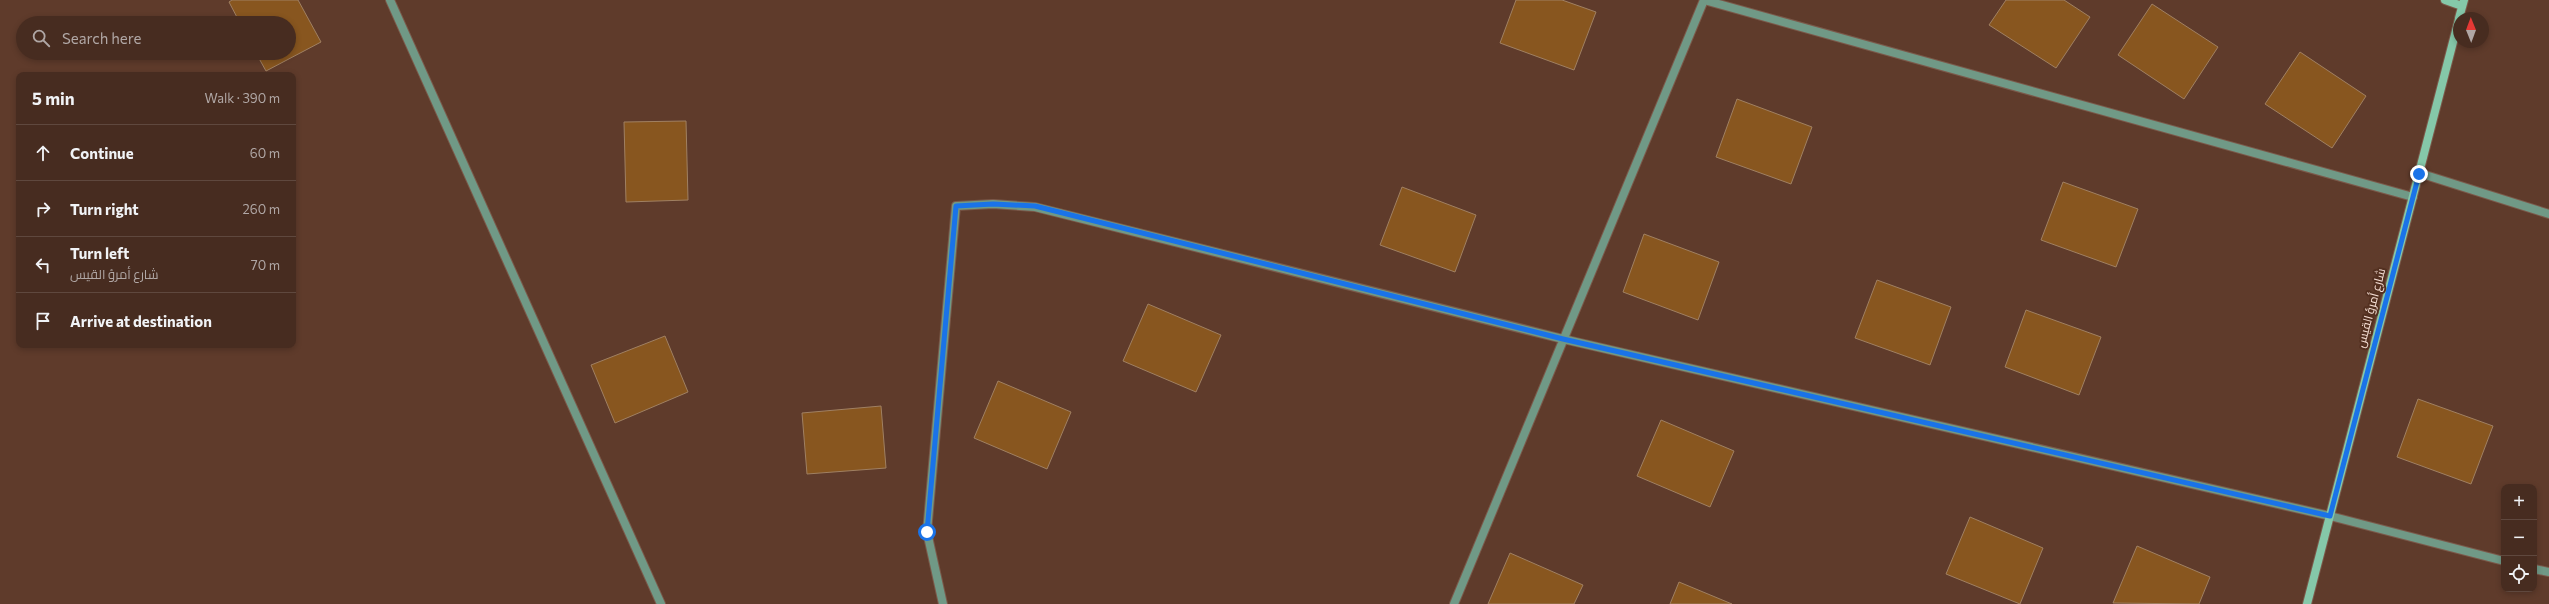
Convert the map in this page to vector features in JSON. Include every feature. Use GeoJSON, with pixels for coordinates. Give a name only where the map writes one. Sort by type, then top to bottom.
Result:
{"type":"FeatureCollection","features":[{"type":"Feature","properties":{"kind":"street"},"geometry":{"type":"LineString","coordinates":[[390,0],[661,604]]}},
{"type":"Feature","properties":{"kind":"street"},"geometry":{"type":"LineString","coordinates":[[1454,604],[1704,0],[2412,197]]}},
{"type":"Feature","properties":{"kind":"street"},"geometry":{"type":"LineString","coordinates":[[2445,0],[2463,3]]}},
{"type":"Feature","properties":{"kind":"street","name":"شارع أمرؤ القيس"},"geometry":{"type":"LineString","coordinates":[[2307,604],[2453,41]]}},
{"type":"Feature","properties":{"kind":"street"},"geometry":{"type":"LineString","coordinates":[[2419,174],[2549,214]]}},
{"type":"Feature","properties":{"kind":"street"},"geometry":{"type":"LineString","coordinates":[[943,604],[927,532],[956,206],[993,204],[1035,206],[1563,339],[2330,516],[2501,560]]}},
{"type":"Feature","properties":{"kind":"street"},"geometry":{"type":"LineString","coordinates":[[2537,569],[2549,572]]}},
{"type":"Feature","properties":{"kind":"building"},"geometry":{"type":"Polygon","coordinates":[[[232,0],[298,0],[321,42],[296,55],[296,16],[236,16],[229,2],[232,0]]]}},
{"type":"Feature","properties":{"kind":"building"},"geometry":{"type":"Polygon","coordinates":[[[1516,0],[1562,0],[1596,12],[1574,70],[1500,43],[1516,0]]]}},
{"type":"Feature","properties":{"kind":"building"},"geometry":{"type":"Polygon","coordinates":[[[2006,0],[2064,0],[2090,17],[2056,68],[1989,25],[2006,0]]]}},
{"type":"Feature","properties":{"kind":"building"},"geometry":{"type":"Polygon","coordinates":[[[2152,4],[2218,47],[2184,99],[2118,55],[2152,4]]]}},
{"type":"Feature","properties":{"kind":"building"},"geometry":{"type":"Polygon","coordinates":[[[2300,52],[2366,96],[2332,148],[2265,104],[2300,52]]]}},
{"type":"Feature","properties":{"kind":"building"},"geometry":{"type":"Polygon","coordinates":[[[260,60],[287,60],[266,71],[260,60]]]}},
{"type":"Feature","properties":{"kind":"building"},"geometry":{"type":"Polygon","coordinates":[[[1737,99],[1812,127],[1791,184],[1716,157],[1737,99]]]}},
{"type":"Feature","properties":{"kind":"building"},"geometry":{"type":"Polygon","coordinates":[[[686,121],[688,200],[626,202],[624,122],[686,121]]]}},
{"type":"Feature","properties":{"kind":"building"},"geometry":{"type":"Polygon","coordinates":[[[2063,182],[2138,209],[2116,267],[2041,240],[2063,182]]]}},
{"type":"Feature","properties":{"kind":"building"},"geometry":{"type":"Polygon","coordinates":[[[1402,187],[1476,215],[1455,272],[1380,245],[1402,187]]]}},
{"type":"Feature","properties":{"kind":"building"},"geometry":{"type":"Polygon","coordinates":[[[1644,234],[1719,262],[1698,320],[1623,292],[1644,234]]]}},
{"type":"Feature","properties":{"kind":"building"},"geometry":{"type":"Polygon","coordinates":[[[1877,280],[1951,307],[1930,365],[1855,338],[1877,280]]]}},
{"type":"Feature","properties":{"kind":"building"},"geometry":{"type":"Polygon","coordinates":[[[1148,304],[1221,335],[1196,392],[1123,361],[1148,304]]]}},
{"type":"Feature","properties":{"kind":"building"},"geometry":{"type":"Polygon","coordinates":[[[2026,310],[2101,337],[2079,395],[2005,367],[2026,310]]]}},
{"type":"Feature","properties":{"kind":"building"},"geometry":{"type":"Polygon","coordinates":[[[665,336],[688,392],[615,423],[591,365],[665,336]]]}},
{"type":"Feature","properties":{"kind":"building"},"geometry":{"type":"Polygon","coordinates":[[[998,381],[1071,412],[1047,469],[974,438],[998,381]]]}},
{"type":"Feature","properties":{"kind":"building"},"geometry":{"type":"Polygon","coordinates":[[[2418,399],[2493,426],[2471,484],[2397,457],[2418,399]]]}},
{"type":"Feature","properties":{"kind":"building"},"geometry":{"type":"Polygon","coordinates":[[[881,406],[886,468],[807,474],[802,413],[881,406]]]}},
{"type":"Feature","properties":{"kind":"building"},"geometry":{"type":"Polygon","coordinates":[[[1661,420],[1734,451],[1710,507],[1637,476],[1661,420]]]}},
{"type":"Feature","properties":{"kind":"building"},"geometry":{"type":"Polygon","coordinates":[[[1970,517],[2043,548],[2020,604],[1946,574],[1970,517]]]}},
{"type":"Feature","properties":{"kind":"building"},"geometry":{"type":"Polygon","coordinates":[[[2137,546],[2210,577],[2199,604],[2113,603],[2137,546]]]}},
{"type":"Feature","properties":{"kind":"building"},"geometry":{"type":"Polygon","coordinates":[[[1510,553],[1583,585],[1574,604],[1488,604],[1510,553]]]}},
{"type":"Feature","properties":{"kind":"building"},"geometry":{"type":"Polygon","coordinates":[[[1679,582],[1732,604],[1670,604],[1679,582]]]}},
{"type":"Feature","properties":{"kind":"route"},"geometry":{"type":"LineString","coordinates":[[927,532],[956,206],[993,204],[1035,206],[1563,339],[2330,516],[2419,174]]}}]}
